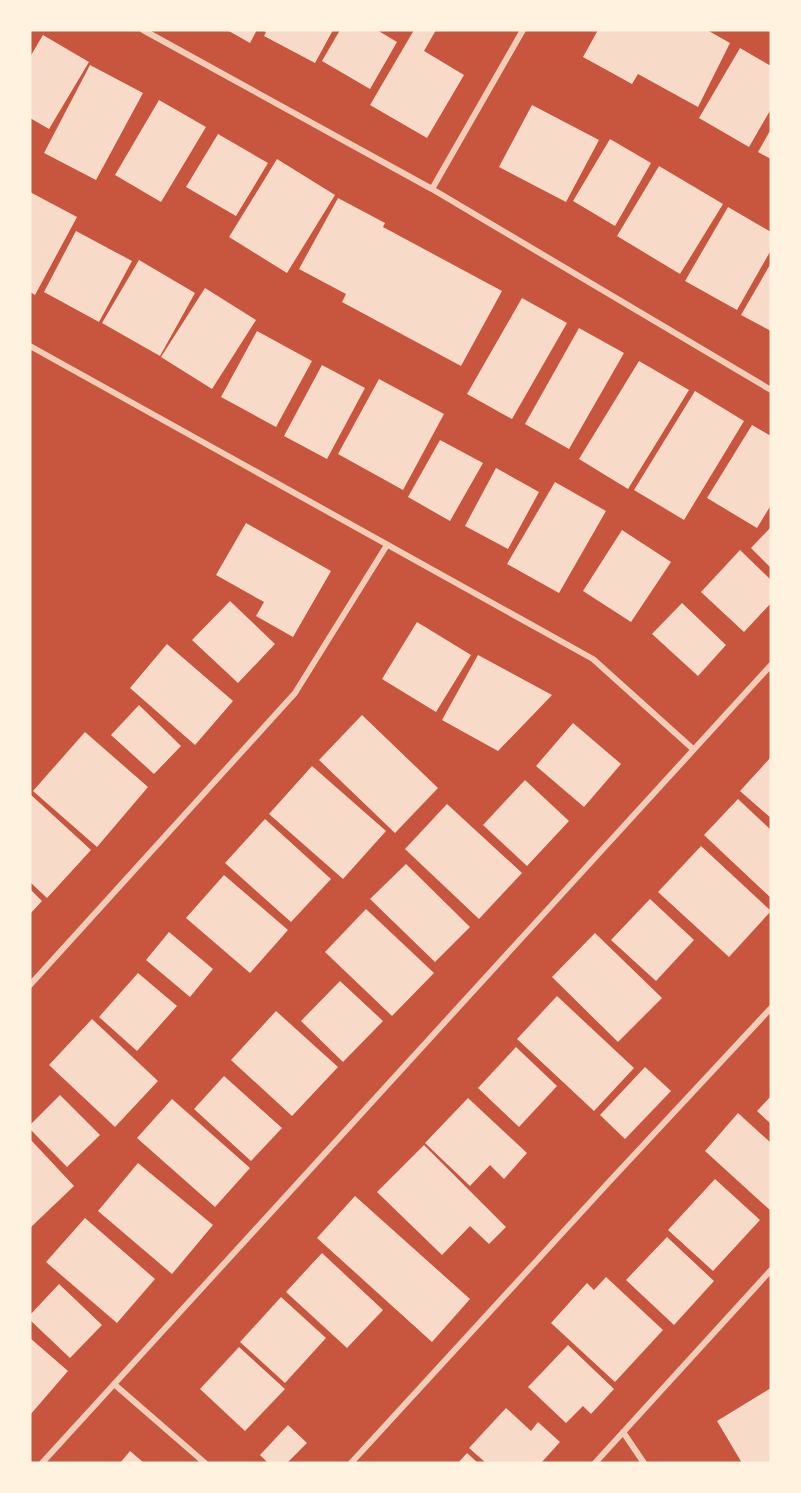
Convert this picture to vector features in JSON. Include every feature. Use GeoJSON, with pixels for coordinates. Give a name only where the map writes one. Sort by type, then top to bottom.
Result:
{"type":"FeatureCollection","features":[{"type":"Feature","properties":{"kind":"street"},"geometry":{"type":"LineString","coordinates":[[143,30],[432,189],[771,390]]}},
{"type":"Feature","properties":{"kind":"street"},"geometry":{"type":"LineString","coordinates":[[432,189],[523,30]]}},
{"type":"Feature","properties":{"kind":"street"},"geometry":{"type":"LineString","coordinates":[[30,346],[593,659],[693,749]]}},
{"type":"Feature","properties":{"kind":"street"},"geometry":{"type":"LineString","coordinates":[[30,985],[295,693],[387,546]]}},
{"type":"Feature","properties":{"kind":"street"},"geometry":{"type":"LineString","coordinates":[[42,1463],[771,665]]}},
{"type":"Feature","properties":{"kind":"street"},"geometry":{"type":"LineString","coordinates":[[351,1463],[771,1008]]}},
{"type":"Feature","properties":{"kind":"street"},"geometry":{"type":"LineString","coordinates":[[595,1463],[771,1270]]}},
{"type":"Feature","properties":{"kind":"street"},"geometry":{"type":"LineString","coordinates":[[114,1384],[205,1463]]}},
{"type":"Feature","properties":{"kind":"street"},"geometry":{"type":"LineString","coordinates":[[623,1432],[644,1463]]}},
{"type":"Feature","properties":{"kind":"building"},"geometry":{"type":"Polygon","coordinates":[[[227,30],[257,30],[250,43],[227,30]]]}},
{"type":"Feature","properties":{"kind":"building"},"geometry":{"type":"Polygon","coordinates":[[[262,30],[333,30],[315,63],[264,36],[266,32],[262,30]]]}},
{"type":"Feature","properties":{"kind":"building"},"geometry":{"type":"Polygon","coordinates":[[[340,30],[377,30],[397,42],[370,89],[322,61],[340,30]]]}},
{"type":"Feature","properties":{"kind":"building"},"geometry":{"type":"Polygon","coordinates":[[[414,30],[436,30],[424,51],[464,75],[427,138],[370,105],[414,30]]]}},
{"type":"Feature","properties":{"kind":"building"},"geometry":{"type":"Polygon","coordinates":[[[598,30],[707,30],[730,43],[698,107],[638,74],[632,84],[583,57],[598,30]]]}},
{"type":"Feature","properties":{"kind":"building"},"geometry":{"type":"Polygon","coordinates":[[[43,35],[89,62],[49,129],[30,118],[30,57],[43,35]]]}},
{"type":"Feature","properties":{"kind":"building"},"geometry":{"type":"Polygon","coordinates":[[[740,48],[771,66],[771,109],[749,147],[699,118],[740,48]]]}},
{"type":"Feature","properties":{"kind":"building"},"geometry":{"type":"Polygon","coordinates":[[[90,65],[143,93],[96,180],[44,153],[90,65]]]}},
{"type":"Feature","properties":{"kind":"building"},"geometry":{"type":"Polygon","coordinates":[[[159,100],[206,127],[161,202],[115,175],[159,100]]]}},
{"type":"Feature","properties":{"kind":"building"},"geometry":{"type":"Polygon","coordinates":[[[532,105],[599,140],[566,202],[499,167],[532,105]]]}},
{"type":"Feature","properties":{"kind":"building"},"geometry":{"type":"Polygon","coordinates":[[[771,129],[771,159],[758,152],[771,129]]]}},
{"type":"Feature","properties":{"kind":"building"},"geometry":{"type":"Polygon","coordinates":[[[218,134],[268,163],[236,216],[186,187],[218,134]]]}},
{"type":"Feature","properties":{"kind":"building"},"geometry":{"type":"Polygon","coordinates":[[[610,139],[651,163],[615,226],[573,201],[610,139]]]}},
{"type":"Feature","properties":{"kind":"building"},"geometry":{"type":"Polygon","coordinates":[[[277,159],[335,195],[287,273],[229,237],[277,159]]]}},
{"type":"Feature","properties":{"kind":"building"},"geometry":{"type":"Polygon","coordinates":[[[659,166],[723,204],[680,274],[617,236],[659,166]]]}},
{"type":"Feature","properties":{"kind":"building"},"geometry":{"type":"Polygon","coordinates":[[[30,192],[77,217],[35,295],[30,292],[30,192]]]}},
{"type":"Feature","properties":{"kind":"building"},"geometry":{"type":"Polygon","coordinates":[[[338,198],[385,223],[383,227],[502,291],[461,366],[342,302],[346,294],[299,269],[338,198]]]}},
{"type":"Feature","properties":{"kind":"building"},"geometry":{"type":"Polygon","coordinates":[[[728,207],[771,232],[771,250],[737,310],[685,281],[728,207]]]}},
{"type":"Feature","properties":{"kind":"building"},"geometry":{"type":"Polygon","coordinates":[[[76,231],[132,261],[99,322],[44,292],[76,231]]]}},
{"type":"Feature","properties":{"kind":"building"},"geometry":{"type":"Polygon","coordinates":[[[139,260],[195,293],[160,356],[102,323],[139,260]]]}},
{"type":"Feature","properties":{"kind":"building"},"geometry":{"type":"Polygon","coordinates":[[[771,263],[771,331],[741,315],[771,263]]]}},
{"type":"Feature","properties":{"kind":"building"},"geometry":{"type":"Polygon","coordinates":[[[205,288],[256,320],[212,389],[161,357],[205,288]]]}},
{"type":"Feature","properties":{"kind":"building"},"geometry":{"type":"Polygon","coordinates":[[[522,298],[567,323],[512,419],[467,394],[522,298]]]}},
{"type":"Feature","properties":{"kind":"building"},"geometry":{"type":"Polygon","coordinates":[[[579,328],[624,353],[569,449],[525,424],[579,328]]]}},
{"type":"Feature","properties":{"kind":"building"},"geometry":{"type":"Polygon","coordinates":[[[257,331],[312,361],[276,427],[221,397],[257,331]]]}},
{"type":"Feature","properties":{"kind":"building"},"geometry":{"type":"Polygon","coordinates":[[[639,361],[689,390],[628,489],[579,459],[639,361]]]}},
{"type":"Feature","properties":{"kind":"building"},"geometry":{"type":"Polygon","coordinates":[[[322,365],[365,388],[327,459],[284,436],[322,365]]]}},
{"type":"Feature","properties":{"kind":"building"},"geometry":{"type":"Polygon","coordinates":[[[379,379],[444,414],[403,490],[338,454],[379,379]]]}},
{"type":"Feature","properties":{"kind":"building"},"geometry":{"type":"Polygon","coordinates":[[[695,391],[744,421],[684,520],[634,490],[695,391]]]}},
{"type":"Feature","properties":{"kind":"building"},"geometry":{"type":"Polygon","coordinates":[[[752,425],[771,436],[771,505],[757,528],[707,498],[752,425]]]}},
{"type":"Feature","properties":{"kind":"building"},"geometry":{"type":"Polygon","coordinates":[[[440,440],[483,463],[450,521],[408,497],[440,440]]]}},
{"type":"Feature","properties":{"kind":"building"},"geometry":{"type":"Polygon","coordinates":[[[496,468],[539,492],[508,549],[465,526],[496,468]]]}},
{"type":"Feature","properties":{"kind":"building"},"geometry":{"type":"Polygon","coordinates":[[[555,482],[606,511],[559,593],[507,564],[555,482]]]}},
{"type":"Feature","properties":{"kind":"building"},"geometry":{"type":"Polygon","coordinates":[[[246,523],[331,571],[293,637],[256,616],[264,602],[216,575],[246,523]]]}},
{"type":"Feature","properties":{"kind":"building"},"geometry":{"type":"Polygon","coordinates":[[[771,527],[771,568],[751,548],[771,527]]]}},
{"type":"Feature","properties":{"kind":"building"},"geometry":{"type":"Polygon","coordinates":[[[622,530],[671,562],[631,622],[583,591],[622,530]]]}},
{"type":"Feature","properties":{"kind":"building"},"geometry":{"type":"Polygon","coordinates":[[[740,550],[771,580],[771,603],[744,632],[701,592],[740,550]]]}},
{"type":"Feature","properties":{"kind":"building"},"geometry":{"type":"Polygon","coordinates":[[[230,601],[275,644],[238,683],[192,640],[230,601]]]}},
{"type":"Feature","properties":{"kind":"building"},"geometry":{"type":"Polygon","coordinates":[[[682,603],[726,645],[698,676],[652,634],[682,603]]]}},
{"type":"Feature","properties":{"kind":"building"},"geometry":{"type":"Polygon","coordinates":[[[417,622],[471,655],[436,712],[382,679],[417,622]]]}},
{"type":"Feature","properties":{"kind":"building"},"geometry":{"type":"Polygon","coordinates":[[[167,644],[233,701],[195,745],[130,688],[167,644]]]}},
{"type":"Feature","properties":{"kind":"building"},"geometry":{"type":"Polygon","coordinates":[[[478,655],[552,695],[498,751],[442,720],[478,655]]]}},
{"type":"Feature","properties":{"kind":"building"},"geometry":{"type":"Polygon","coordinates":[[[139,705],[181,746],[154,774],[111,735],[139,705]]]}},
{"type":"Feature","properties":{"kind":"building"},"geometry":{"type":"Polygon","coordinates":[[[362,715],[438,788],[395,833],[319,760],[362,715]]]}},
{"type":"Feature","properties":{"kind":"building"},"geometry":{"type":"Polygon","coordinates":[[[573,723],[621,764],[584,807],[536,766],[573,723]]]}},
{"type":"Feature","properties":{"kind":"building"},"geometry":{"type":"Polygon","coordinates":[[[85,732],[148,787],[97,847],[33,791],[85,732]]]}},
{"type":"Feature","properties":{"kind":"building"},"geometry":{"type":"Polygon","coordinates":[[[771,757],[771,818],[740,791],[771,757]]]}},
{"type":"Feature","properties":{"kind":"building"},"geometry":{"type":"Polygon","coordinates":[[[312,766],[386,831],[343,879],[269,814],[312,766]]]}},
{"type":"Feature","properties":{"kind":"building"},"geometry":{"type":"Polygon","coordinates":[[[525,780],[569,821],[527,866],[483,825],[525,780]]]}},
{"type":"Feature","properties":{"kind":"building"},"geometry":{"type":"Polygon","coordinates":[[[30,794],[91,850],[47,898],[30,882],[30,794]]]}},
{"type":"Feature","properties":{"kind":"building"},"geometry":{"type":"Polygon","coordinates":[[[738,799],[771,830],[771,898],[704,835],[738,799]]]}},
{"type":"Feature","properties":{"kind":"building"},"geometry":{"type":"Polygon","coordinates":[[[447,804],[522,873],[479,919],[405,849],[447,804]]]}},
{"type":"Feature","properties":{"kind":"building"},"geometry":{"type":"Polygon","coordinates":[[[265,819],[331,879],[291,922],[225,863],[265,819]]]}},
{"type":"Feature","properties":{"kind":"building"},"geometry":{"type":"Polygon","coordinates":[[[701,846],[771,911],[729,957],[658,892],[701,846]]]}},
{"type":"Feature","properties":{"kind":"building"},"geometry":{"type":"Polygon","coordinates":[[[406,864],[470,927],[435,962],[370,899],[406,864]]]}},
{"type":"Feature","properties":{"kind":"building"},"geometry":{"type":"Polygon","coordinates":[[[224,875],[288,930],[250,973],[186,918],[224,875]]]}},
{"type":"Feature","properties":{"kind":"building"},"geometry":{"type":"Polygon","coordinates":[[[30,889],[42,901],[30,914],[30,889]]]}},
{"type":"Feature","properties":{"kind":"building"},"geometry":{"type":"Polygon","coordinates":[[[650,899],[694,940],[656,981],[611,940],[650,899]]]}},
{"type":"Feature","properties":{"kind":"building"},"geometry":{"type":"Polygon","coordinates":[[[366,909],[434,973],[392,1016],[325,952],[366,909]]]}},
{"type":"Feature","properties":{"kind":"building"},"geometry":{"type":"Polygon","coordinates":[[[169,932],[213,969],[190,997],[146,960],[169,932]]]}},
{"type":"Feature","properties":{"kind":"building"},"geometry":{"type":"Polygon","coordinates":[[[595,933],[662,998],[618,1042],[552,977],[595,933]]]}},
{"type":"Feature","properties":{"kind":"building"},"geometry":{"type":"Polygon","coordinates":[[[138,973],[177,1006],[137,1051],[99,1017],[138,973]]]}},
{"type":"Feature","properties":{"kind":"building"},"geometry":{"type":"Polygon","coordinates":[[[340,981],[383,1021],[343,1062],[301,1021],[340,981]]]}},
{"type":"Feature","properties":{"kind":"building"},"geometry":{"type":"Polygon","coordinates":[[[557,996],[634,1068],[594,1111],[517,1039],[557,996]]]}},
{"type":"Feature","properties":{"kind":"building"},"geometry":{"type":"Polygon","coordinates":[[[276,1011],[338,1067],[292,1116],[231,1060],[276,1011]]]}},
{"type":"Feature","properties":{"kind":"building"},"geometry":{"type":"Polygon","coordinates":[[[92,1019],[158,1081],[115,1127],[49,1065],[92,1019]]]}},
{"type":"Feature","properties":{"kind":"building"},"geometry":{"type":"Polygon","coordinates":[[[516,1047],[557,1086],[519,1127],[478,1088],[516,1047]]]}},
{"type":"Feature","properties":{"kind":"building"},"geometry":{"type":"Polygon","coordinates":[[[645,1067],[671,1091],[625,1139],[600,1115],[645,1067]]]}},
{"type":"Feature","properties":{"kind":"building"},"geometry":{"type":"Polygon","coordinates":[[[224,1076],[282,1128],[251,1161],[194,1109],[224,1076]]]}},
{"type":"Feature","properties":{"kind":"building"},"geometry":{"type":"Polygon","coordinates":[[[60,1095],[100,1135],[67,1167],[30,1129],[30,1125],[60,1095]]]}},
{"type":"Feature","properties":{"kind":"building"},"geometry":{"type":"Polygon","coordinates":[[[771,1096],[771,1124],[757,1111],[771,1096]]]}},
{"type":"Feature","properties":{"kind":"building"},"geometry":{"type":"Polygon","coordinates":[[[468,1098],[527,1153],[504,1179],[490,1165],[470,1186],[425,1143],[468,1098]]]}},
{"type":"Feature","properties":{"kind":"building"},"geometry":{"type":"Polygon","coordinates":[[[172,1099],[250,1168],[215,1207],[137,1138],[172,1099]]]}},
{"type":"Feature","properties":{"kind":"building"},"geometry":{"type":"Polygon","coordinates":[[[738,1113],[771,1143],[771,1211],[705,1151],[738,1113]]]}},
{"type":"Feature","properties":{"kind":"building"},"geometry":{"type":"Polygon","coordinates":[[[30,1139],[74,1186],[30,1228],[30,1139]]]}},
{"type":"Feature","properties":{"kind":"building"},"geometry":{"type":"Polygon","coordinates":[[[424,1145],[506,1227],[489,1244],[470,1226],[442,1255],[377,1192],[424,1145]]]}},
{"type":"Feature","properties":{"kind":"building"},"geometry":{"type":"Polygon","coordinates":[[[138,1163],[213,1225],[172,1274],[98,1211],[138,1163]]]}},
{"type":"Feature","properties":{"kind":"building"},"geometry":{"type":"Polygon","coordinates":[[[715,1179],[760,1220],[713,1271],[668,1230],[715,1179]]]}},
{"type":"Feature","properties":{"kind":"building"},"geometry":{"type":"Polygon","coordinates":[[[355,1196],[470,1299],[432,1342],[317,1238],[355,1196]]]}},
{"type":"Feature","properties":{"kind":"building"},"geometry":{"type":"Polygon","coordinates":[[[85,1218],[155,1279],[117,1323],[46,1262],[85,1218]]]}},
{"type":"Feature","properties":{"kind":"building"},"geometry":{"type":"Polygon","coordinates":[[[667,1237],[714,1281],[674,1325],[626,1280],[667,1237]]]}},
{"type":"Feature","properties":{"kind":"building"},"geometry":{"type":"Polygon","coordinates":[[[322,1253],[383,1310],[347,1348],[286,1292],[322,1253]]]}},
{"type":"Feature","properties":{"kind":"building"},"geometry":{"type":"Polygon","coordinates":[[[606,1277],[663,1330],[615,1382],[551,1323],[587,1283],[594,1290],[606,1277]]]}},
{"type":"Feature","properties":{"kind":"building"},"geometry":{"type":"Polygon","coordinates":[[[59,1284],[102,1325],[70,1358],[30,1320],[30,1315],[59,1284]]]}},
{"type":"Feature","properties":{"kind":"building"},"geometry":{"type":"Polygon","coordinates":[[[281,1297],[326,1338],[285,1383],[240,1342],[281,1297]]]}},
{"type":"Feature","properties":{"kind":"building"},"geometry":{"type":"Polygon","coordinates":[[[30,1338],[68,1371],[30,1415],[30,1338]]]}},
{"type":"Feature","properties":{"kind":"building"},"geometry":{"type":"Polygon","coordinates":[[[568,1345],[614,1389],[591,1414],[583,1406],[566,1423],[528,1387],[568,1345]]]}},
{"type":"Feature","properties":{"kind":"building"},"geometry":{"type":"Polygon","coordinates":[[[239,1347],[285,1389],[245,1431],[200,1389],[239,1347]]]}},
{"type":"Feature","properties":{"kind":"building"},"geometry":{"type":"Polygon","coordinates":[[[771,1388],[771,1463],[742,1463],[717,1421],[771,1388]]]}},
{"type":"Feature","properties":{"kind":"building"},"geometry":{"type":"Polygon","coordinates":[[[506,1408],[531,1431],[538,1422],[560,1442],[541,1463],[486,1463],[469,1448],[506,1408]]]}},
{"type":"Feature","properties":{"kind":"building"},"geometry":{"type":"Polygon","coordinates":[[[288,1425],[307,1443],[287,1463],[268,1463],[260,1455],[288,1425]]]}},
{"type":"Feature","properties":{"kind":"building"},"geometry":{"type":"Polygon","coordinates":[[[130,1451],[144,1463],[120,1463],[130,1451]]]}},
{"type":"Feature","properties":{"kind":"building"},"geometry":{"type":"Polygon","coordinates":[[[467,1453],[478,1463],[458,1463],[467,1453]]]}}]}
